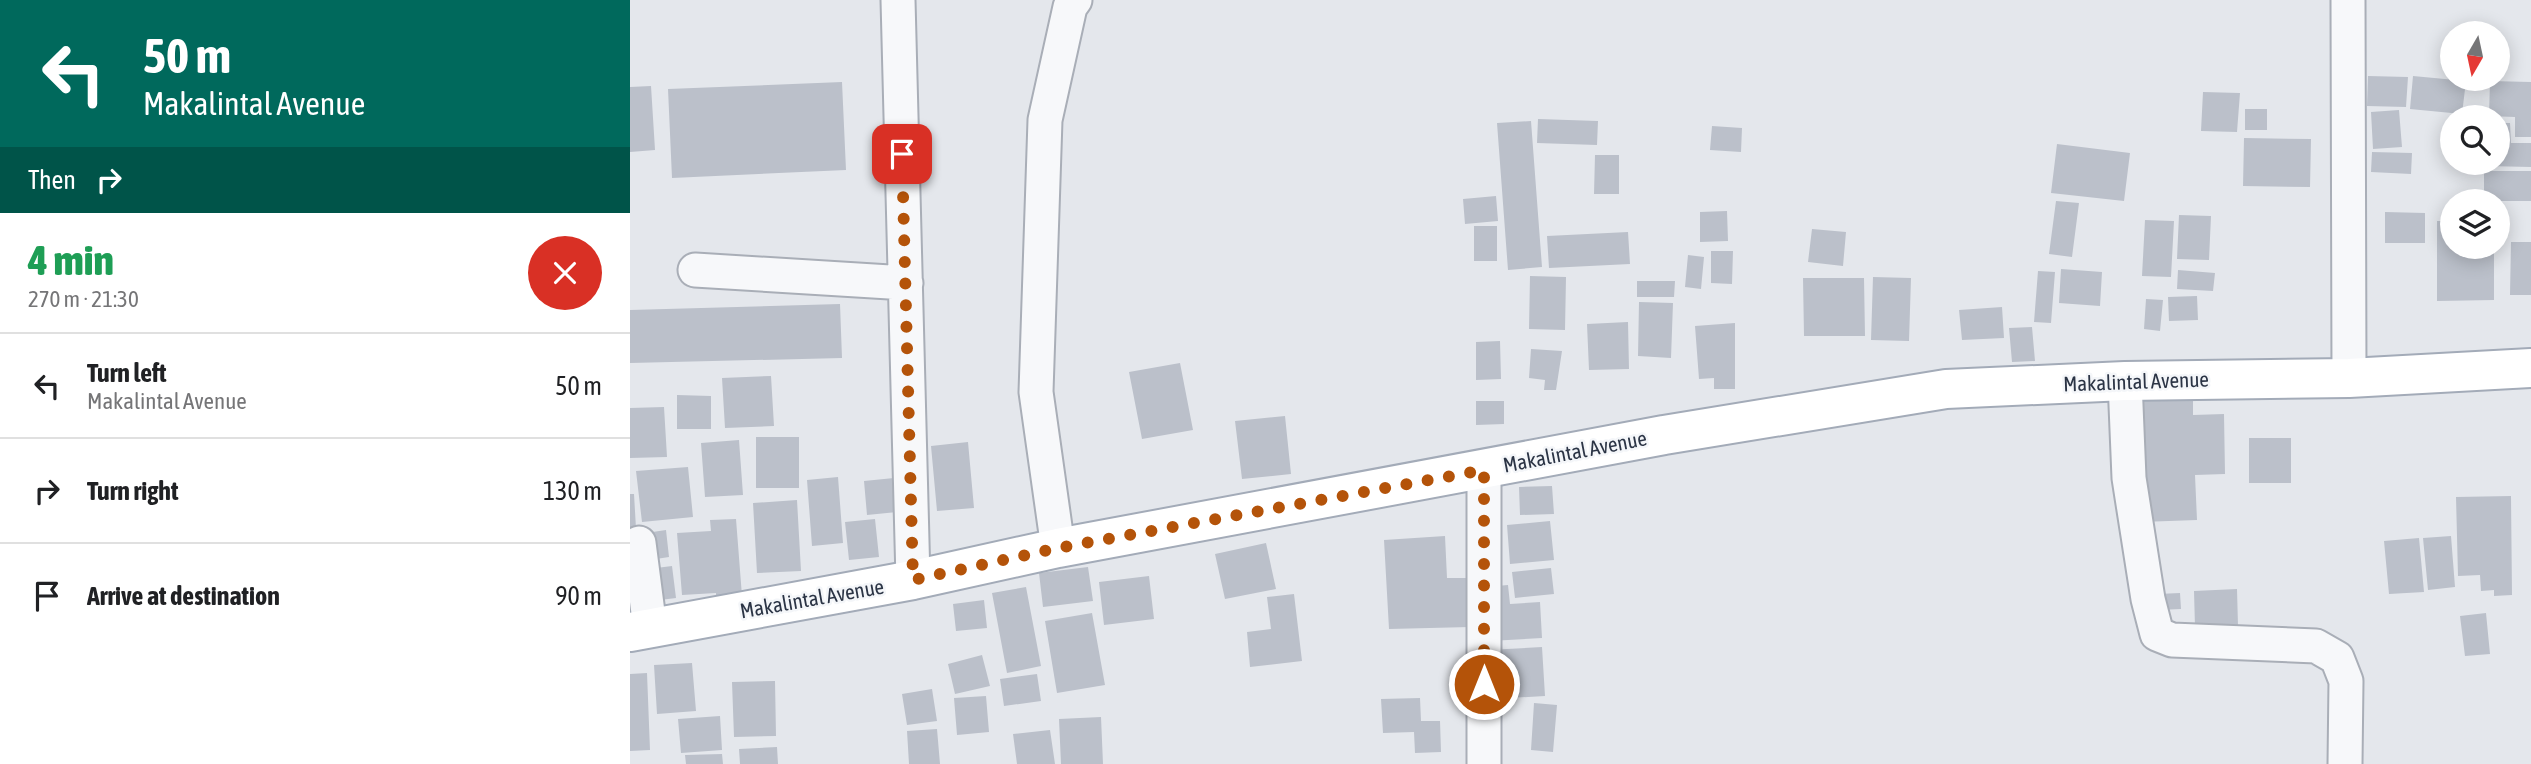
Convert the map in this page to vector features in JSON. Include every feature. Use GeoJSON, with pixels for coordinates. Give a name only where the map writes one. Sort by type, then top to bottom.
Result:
{"type":"FeatureCollection","features":[{"type":"Feature","properties":{"kind":"main road","name":"Makalintal Avenue"},"geometry":{"type":"LineString","coordinates":[[640,630],[913,580],[1058,548],[1664,435],[1946,389],[2125,381],[2349,378],[2531,368]]}},
{"type":"Feature","properties":{"kind":"street"},"geometry":{"type":"LineString","coordinates":[[898,0],[913,580]]}},
{"type":"Feature","properties":{"kind":"street"},"geometry":{"type":"LineString","coordinates":[[1058,548],[1036,379],[1045,120],[1070,7],[1075,0]]}},
{"type":"Feature","properties":{"kind":"street"},"geometry":{"type":"LineString","coordinates":[[2347,0],[2349,378]]}},
{"type":"Feature","properties":{"kind":"street"},"geometry":{"type":"LineString","coordinates":[[695,270],[906,282]]}},
{"type":"Feature","properties":{"kind":"street"},"geometry":{"type":"LineString","coordinates":[[2125,381],[2130,478],[2148,599],[2157,634],[2172,640],[2316,646],[2337,658],[2346,681],[2345,764]]}},
{"type":"Feature","properties":{"kind":"street"},"geometry":{"type":"LineString","coordinates":[[1484,470],[1484,764]]}},
{"type":"Feature","properties":{"kind":"street"},"geometry":{"type":"LineString","coordinates":[[639,543],[640,630]]}},
{"type":"Feature","properties":{"kind":"building"},"geometry":{"type":"Polygon","coordinates":[[[2368,76],[2408,77],[2406,107],[2367,106],[2368,76]]]}},
{"type":"Feature","properties":{"kind":"building"},"geometry":{"type":"Polygon","coordinates":[[[2413,76],[2440,79],[2440,91],[2465,91],[2463,105],[2440,105],[2440,112],[2410,109],[2413,76]]]}},
{"type":"Feature","properties":{"kind":"building"},"geometry":{"type":"Polygon","coordinates":[[[2510,81],[2531,82],[2531,137],[2515,137],[2515,117],[2510,117],[2510,105],[2489,105],[2490,91],[2510,91],[2510,81]]]}},
{"type":"Feature","properties":{"kind":"building"},"geometry":{"type":"Polygon","coordinates":[[[842,82],[846,170],[672,178],[668,89],[842,82]]]}},
{"type":"Feature","properties":{"kind":"building"},"geometry":{"type":"Polygon","coordinates":[[[651,86],[655,150],[630,152],[630,87],[651,86]]]}},
{"type":"Feature","properties":{"kind":"building"},"geometry":{"type":"Polygon","coordinates":[[[2203,92],[2240,93],[2237,132],[2201,131],[2203,92]]]}},
{"type":"Feature","properties":{"kind":"building"},"geometry":{"type":"Polygon","coordinates":[[[2245,109],[2267,109],[2267,130],[2245,130],[2245,109]]]}},
{"type":"Feature","properties":{"kind":"building"},"geometry":{"type":"Polygon","coordinates":[[[2399,110],[2402,147],[2373,149],[2371,112],[2399,110]]]}},
{"type":"Feature","properties":{"kind":"building"},"geometry":{"type":"Polygon","coordinates":[[[1538,119],[1598,121],[1597,145],[1537,143],[1538,119]]]}},
{"type":"Feature","properties":{"kind":"building"},"geometry":{"type":"Polygon","coordinates":[[[1531,121],[1542,267],[1508,270],[1497,123],[1531,121]]]}},
{"type":"Feature","properties":{"kind":"building"},"geometry":{"type":"Polygon","coordinates":[[[2510,123],[2511,143],[2531,143],[2531,167],[2510,167],[2510,123]]]}},
{"type":"Feature","properties":{"kind":"building"},"geometry":{"type":"Polygon","coordinates":[[[1712,126],[1742,128],[1741,152],[1710,150],[1712,126]]]}},
{"type":"Feature","properties":{"kind":"building"},"geometry":{"type":"Polygon","coordinates":[[[2244,138],[2311,139],[2310,187],[2243,186],[2244,138]]]}},
{"type":"Feature","properties":{"kind":"building"},"geometry":{"type":"Polygon","coordinates":[[[2057,144],[2130,153],[2124,201],[2051,193],[2057,144]]]}},
{"type":"Feature","properties":{"kind":"building"},"geometry":{"type":"Polygon","coordinates":[[[2372,152],[2412,153],[2411,174],[2371,172],[2372,152]]]}},
{"type":"Feature","properties":{"kind":"building"},"geometry":{"type":"Polygon","coordinates":[[[1595,155],[1619,155],[1619,194],[1594,194],[1595,155]]]}},
{"type":"Feature","properties":{"kind":"building"},"geometry":{"type":"Polygon","coordinates":[[[2510,171],[2531,171],[2531,201],[2510,201],[2510,189],[2484,189],[2484,175],[2510,175],[2510,171]]]}},
{"type":"Feature","properties":{"kind":"building"},"geometry":{"type":"Polygon","coordinates":[[[1496,196],[1498,221],[1465,224],[1463,199],[1496,196]]]}},
{"type":"Feature","properties":{"kind":"building"},"geometry":{"type":"Polygon","coordinates":[[[2056,201],[2079,203],[2072,257],[2049,254],[2056,201]]]}},
{"type":"Feature","properties":{"kind":"building"},"geometry":{"type":"Polygon","coordinates":[[[1727,211],[1728,241],[1700,242],[1700,212],[1727,211]]]}},
{"type":"Feature","properties":{"kind":"building"},"geometry":{"type":"Polygon","coordinates":[[[2385,212],[2425,213],[2425,243],[2385,243],[2385,212]]]}},
{"type":"Feature","properties":{"kind":"building"},"geometry":{"type":"Polygon","coordinates":[[[2179,215],[2211,216],[2209,260],[2177,259],[2179,215]]]}},
{"type":"Feature","properties":{"kind":"building"},"geometry":{"type":"Polygon","coordinates":[[[2145,220],[2174,221],[2171,277],[2142,276],[2145,220]]]}},
{"type":"Feature","properties":{"kind":"building"},"geometry":{"type":"Polygon","coordinates":[[[2437,221],[2440,221],[2440,259],[2494,259],[2494,300],[2437,301],[2437,221]]]}},
{"type":"Feature","properties":{"kind":"building"},"geometry":{"type":"Polygon","coordinates":[[[1474,226],[1497,226],[1497,261],[1474,261],[1474,226]]]}},
{"type":"Feature","properties":{"kind":"building"},"geometry":{"type":"Polygon","coordinates":[[[1812,229],[1846,232],[1843,266],[1808,262],[1812,229]]]}},
{"type":"Feature","properties":{"kind":"building"},"geometry":{"type":"Polygon","coordinates":[[[1628,232],[1630,264],[1549,268],[1547,236],[1628,232]]]}},
{"type":"Feature","properties":{"kind":"building"},"geometry":{"type":"Polygon","coordinates":[[[2511,242],[2531,242],[2531,295],[2510,295],[2511,242]]]}},
{"type":"Feature","properties":{"kind":"building"},"geometry":{"type":"Polygon","coordinates":[[[1711,251],[1733,251],[1732,284],[1711,283],[1711,251]]]}},
{"type":"Feature","properties":{"kind":"building"},"geometry":{"type":"Polygon","coordinates":[[[1688,255],[1704,257],[1701,289],[1685,287],[1688,255]]]}},
{"type":"Feature","properties":{"kind":"building"},"geometry":{"type":"Polygon","coordinates":[[[2061,269],[2102,272],[2100,306],[2059,303],[2061,269]]]}},
{"type":"Feature","properties":{"kind":"building"},"geometry":{"type":"Polygon","coordinates":[[[2178,270],[2215,273],[2213,291],[2177,289],[2178,270]]]}},
{"type":"Feature","properties":{"kind":"building"},"geometry":{"type":"Polygon","coordinates":[[[2038,271],[2055,272],[2051,323],[2034,322],[2038,271]]]}},
{"type":"Feature","properties":{"kind":"building"},"geometry":{"type":"Polygon","coordinates":[[[1530,276],[1566,277],[1565,330],[1529,329],[1530,276]]]}},
{"type":"Feature","properties":{"kind":"building"},"geometry":{"type":"Polygon","coordinates":[[[1873,277],[1911,278],[1909,341],[1871,340],[1873,277]]]}},
{"type":"Feature","properties":{"kind":"building"},"geometry":{"type":"Polygon","coordinates":[[[1803,278],[1864,278],[1865,336],[1804,336],[1803,278]]]}},
{"type":"Feature","properties":{"kind":"building"},"geometry":{"type":"Polygon","coordinates":[[[1637,281],[1675,281],[1674,297],[1637,297],[1637,281]]]}},
{"type":"Feature","properties":{"kind":"building"},"geometry":{"type":"Polygon","coordinates":[[[2197,296],[2198,320],[2169,321],[2168,297],[2197,296]]]}},
{"type":"Feature","properties":{"kind":"building"},"geometry":{"type":"Polygon","coordinates":[[[2146,299],[2163,300],[2160,331],[2144,329],[2146,299]]]}},
{"type":"Feature","properties":{"kind":"building"},"geometry":{"type":"Polygon","coordinates":[[[1639,302],[1673,303],[1671,358],[1638,356],[1639,302]]]}},
{"type":"Feature","properties":{"kind":"building"},"geometry":{"type":"Polygon","coordinates":[[[840,304],[842,358],[630,363],[630,310],[840,304]]]}},
{"type":"Feature","properties":{"kind":"building"},"geometry":{"type":"Polygon","coordinates":[[[2002,307],[2004,338],[1962,340],[1959,310],[2002,307]]]}},
{"type":"Feature","properties":{"kind":"building"},"geometry":{"type":"Polygon","coordinates":[[[1628,322],[1629,369],[1589,370],[1587,324],[1628,322]]]}},
{"type":"Feature","properties":{"kind":"building"},"geometry":{"type":"Polygon","coordinates":[[[1735,323],[1735,389],[1714,389],[1714,378],[1699,379],[1695,326],[1735,323]]]}},
{"type":"Feature","properties":{"kind":"building"},"geometry":{"type":"Polygon","coordinates":[[[2032,327],[2035,361],[2012,362],[2009,328],[2032,327]]]}},
{"type":"Feature","properties":{"kind":"building"},"geometry":{"type":"Polygon","coordinates":[[[1500,341],[1501,379],[1476,380],[1476,342],[1500,341]]]}},
{"type":"Feature","properties":{"kind":"building"},"geometry":{"type":"Polygon","coordinates":[[[1531,349],[1562,351],[1556,390],[1544,390],[1545,380],[1529,378],[1531,349]]]}},
{"type":"Feature","properties":{"kind":"building"},"geometry":{"type":"Polygon","coordinates":[[[1180,363],[1193,430],[1142,439],[1129,372],[1180,363]]]}},
{"type":"Feature","properties":{"kind":"building"},"geometry":{"type":"Polygon","coordinates":[[[771,376],[774,426],[725,428],[722,378],[771,376]]]}},
{"type":"Feature","properties":{"kind":"building"},"geometry":{"type":"Polygon","coordinates":[[[677,395],[711,396],[711,429],[677,429],[677,395]]]}},
{"type":"Feature","properties":{"kind":"building"},"geometry":{"type":"Polygon","coordinates":[[[2193,397],[2193,415],[2224,414],[2225,474],[2195,475],[2197,520],[2141,522],[2136,399],[2193,397]]]}},
{"type":"Feature","properties":{"kind":"building"},"geometry":{"type":"Polygon","coordinates":[[[1476,401],[1504,401],[1504,424],[1476,425],[1476,401]]]}},
{"type":"Feature","properties":{"kind":"building"},"geometry":{"type":"Polygon","coordinates":[[[664,407],[667,457],[630,458],[630,408],[664,407]]]}},
{"type":"Feature","properties":{"kind":"building"},"geometry":{"type":"Polygon","coordinates":[[[1285,416],[1291,474],[1242,479],[1235,421],[1285,416]]]}},
{"type":"Feature","properties":{"kind":"building"},"geometry":{"type":"Polygon","coordinates":[[[756,437],[799,437],[799,488],[756,488],[756,437]]]}},
{"type":"Feature","properties":{"kind":"building"},"geometry":{"type":"Polygon","coordinates":[[[2249,438],[2291,438],[2291,483],[2249,483],[2249,438]]]}},
{"type":"Feature","properties":{"kind":"building"},"geometry":{"type":"Polygon","coordinates":[[[739,440],[743,495],[705,497],[701,443],[739,440]]]}},
{"type":"Feature","properties":{"kind":"building"},"geometry":{"type":"Polygon","coordinates":[[[968,442],[974,508],[937,511],[931,446],[968,442]]]}},
{"type":"Feature","properties":{"kind":"building"},"geometry":{"type":"Polygon","coordinates":[[[688,467],[693,517],[642,522],[636,471],[688,467]]]}},
{"type":"Feature","properties":{"kind":"building"},"geometry":{"type":"Polygon","coordinates":[[[838,477],[843,543],[812,546],[807,480],[838,477]]]}},
{"type":"Feature","properties":{"kind":"building"},"geometry":{"type":"Polygon","coordinates":[[[894,478],[897,512],[867,515],[864,481],[894,478]]]}},
{"type":"Feature","properties":{"kind":"building"},"geometry":{"type":"Polygon","coordinates":[[[1552,486],[1554,514],[1520,515],[1519,487],[1552,486]]]}},
{"type":"Feature","properties":{"kind":"building"},"geometry":{"type":"Polygon","coordinates":[[[630,494],[634,494],[639,580],[630,581],[630,494]]]}},
{"type":"Feature","properties":{"kind":"building"},"geometry":{"type":"Polygon","coordinates":[[[2511,496],[2512,595],[2494,596],[2494,590],[2481,591],[2480,575],[2458,576],[2456,497],[2511,496]]]}},
{"type":"Feature","properties":{"kind":"building"},"geometry":{"type":"Polygon","coordinates":[[[797,500],[801,571],[757,573],[753,503],[797,500]]]}},
{"type":"Feature","properties":{"kind":"building"},"geometry":{"type":"Polygon","coordinates":[[[736,519],[742,596],[716,598],[716,593],[682,595],[677,533],[711,531],[710,520],[736,519]]]}},
{"type":"Feature","properties":{"kind":"building"},"geometry":{"type":"Polygon","coordinates":[[[875,519],[879,557],[849,560],[845,522],[875,519]]]}},
{"type":"Feature","properties":{"kind":"building"},"geometry":{"type":"Polygon","coordinates":[[[1550,521],[1554,560],[1510,564],[1507,525],[1550,521]]]}},
{"type":"Feature","properties":{"kind":"building"},"geometry":{"type":"Polygon","coordinates":[[[666,530],[669,557],[643,561],[639,534],[666,530]]]}},
{"type":"Feature","properties":{"kind":"building"},"geometry":{"type":"Polygon","coordinates":[[[1445,536],[1447,578],[1469,578],[1470,627],[1389,629],[1384,540],[1445,536]]]}},
{"type":"Feature","properties":{"kind":"building"},"geometry":{"type":"Polygon","coordinates":[[[2451,536],[2455,587],[2428,590],[2423,538],[2451,536]]]}},
{"type":"Feature","properties":{"kind":"building"},"geometry":{"type":"Polygon","coordinates":[[[2419,538],[2424,592],[2389,594],[2384,541],[2419,538]]]}},
{"type":"Feature","properties":{"kind":"building"},"geometry":{"type":"Polygon","coordinates":[[[1266,543],[1276,589],[1225,599],[1215,554],[1266,543]]]}},
{"type":"Feature","properties":{"kind":"building"},"geometry":{"type":"Polygon","coordinates":[[[672,566],[676,598],[652,601],[648,569],[672,566]]]}},
{"type":"Feature","properties":{"kind":"building"},"geometry":{"type":"Polygon","coordinates":[[[1088,567],[1093,601],[1043,607],[1039,573],[1088,567]]]}},
{"type":"Feature","properties":{"kind":"building"},"geometry":{"type":"Polygon","coordinates":[[[1551,568],[1554,594],[1515,598],[1512,572],[1551,568]]]}},
{"type":"Feature","properties":{"kind":"building"},"geometry":{"type":"Polygon","coordinates":[[[1149,576],[1154,619],[1104,625],[1099,582],[1149,576]]]}},
{"type":"Feature","properties":{"kind":"building"},"geometry":{"type":"Polygon","coordinates":[[[1508,585],[1510,604],[1540,602],[1542,638],[1490,641],[1485,587],[1508,585]]]}},
{"type":"Feature","properties":{"kind":"building"},"geometry":{"type":"Polygon","coordinates":[[[1026,587],[1041,666],[1007,673],[992,593],[1026,587]]]}},
{"type":"Feature","properties":{"kind":"building"},"geometry":{"type":"Polygon","coordinates":[[[2237,589],[2238,626],[2195,627],[2194,591],[2237,589]]]}},
{"type":"Feature","properties":{"kind":"building"},"geometry":{"type":"Polygon","coordinates":[[[2180,593],[2181,609],[2159,610],[2158,594],[2180,593]]]}},
{"type":"Feature","properties":{"kind":"building"},"geometry":{"type":"Polygon","coordinates":[[[1294,594],[1302,661],[1250,667],[1247,632],[1271,629],[1267,597],[1294,594]]]}},
{"type":"Feature","properties":{"kind":"building"},"geometry":{"type":"Polygon","coordinates":[[[984,600],[987,628],[956,631],[953,604],[984,600]]]}},
{"type":"Feature","properties":{"kind":"building"},"geometry":{"type":"Polygon","coordinates":[[[1092,613],[1105,685],[1057,693],[1045,621],[1092,613]]]}},
{"type":"Feature","properties":{"kind":"building"},"geometry":{"type":"Polygon","coordinates":[[[2486,613],[2490,654],[2465,656],[2460,616],[2486,613]]]}},
{"type":"Feature","properties":{"kind":"building"},"geometry":{"type":"Polygon","coordinates":[[[1542,647],[1545,696],[1490,699],[1488,650],[1542,647]]]}},
{"type":"Feature","properties":{"kind":"building"},"geometry":{"type":"Polygon","coordinates":[[[982,655],[990,686],[955,694],[948,664],[982,655]]]}},
{"type":"Feature","properties":{"kind":"building"},"geometry":{"type":"Polygon","coordinates":[[[692,663],[696,711],[657,714],[654,665],[692,663]]]}},
{"type":"Feature","properties":{"kind":"building"},"geometry":{"type":"Polygon","coordinates":[[[647,673],[650,750],[630,751],[630,674],[647,673]]]}},
{"type":"Feature","properties":{"kind":"building"},"geometry":{"type":"Polygon","coordinates":[[[1037,674],[1041,701],[1004,706],[1000,679],[1037,674]]]}},
{"type":"Feature","properties":{"kind":"building"},"geometry":{"type":"Polygon","coordinates":[[[775,681],[776,736],[734,737],[732,682],[775,681]]]}},
{"type":"Feature","properties":{"kind":"building"},"geometry":{"type":"Polygon","coordinates":[[[932,689],[937,721],[907,725],[902,694],[932,689]]]}},
{"type":"Feature","properties":{"kind":"building"},"geometry":{"type":"Polygon","coordinates":[[[986,696],[989,732],[957,735],[954,698],[986,696]]]}},
{"type":"Feature","properties":{"kind":"building"},"geometry":{"type":"Polygon","coordinates":[[[1420,698],[1421,721],[1440,721],[1441,752],[1415,753],[1414,732],[1383,733],[1381,699],[1420,698]]]}},
{"type":"Feature","properties":{"kind":"building"},"geometry":{"type":"Polygon","coordinates":[[[1534,703],[1557,705],[1553,752],[1531,750],[1534,703]]]}},
{"type":"Feature","properties":{"kind":"building"},"geometry":{"type":"Polygon","coordinates":[[[720,716],[722,750],[681,753],[678,719],[720,716]]]}},
{"type":"Feature","properties":{"kind":"building"},"geometry":{"type":"Polygon","coordinates":[[[1101,717],[1103,764],[1061,764],[1059,719],[1101,717]]]}},
{"type":"Feature","properties":{"kind":"building"},"geometry":{"type":"Polygon","coordinates":[[[937,729],[940,764],[909,764],[907,731],[937,729]]]}},
{"type":"Feature","properties":{"kind":"building"},"geometry":{"type":"Polygon","coordinates":[[[1050,730],[1055,764],[1017,764],[1013,734],[1050,730]]]}},
{"type":"Feature","properties":{"kind":"building"},"geometry":{"type":"Polygon","coordinates":[[[777,747],[778,764],[740,764],[739,749],[777,747]]]}},
{"type":"Feature","properties":{"kind":"building"},"geometry":{"type":"Polygon","coordinates":[[[722,754],[723,764],[686,764],[685,755],[722,754]]]}},
{"type":"Feature","properties":{"kind":"route"},"geometry":{"type":"LineString","coordinates":[[902,154],[913,580],[1058,548],[1484,470],[1484,684]]}}]}
